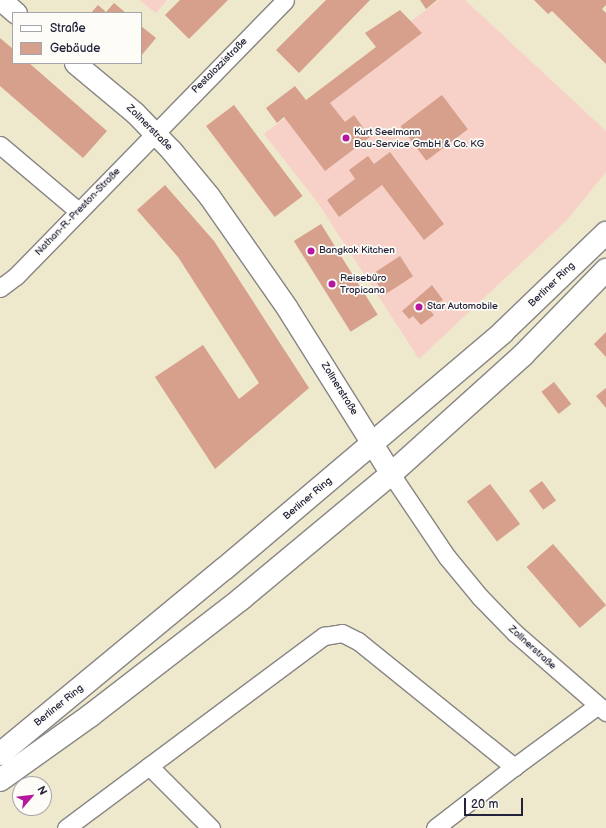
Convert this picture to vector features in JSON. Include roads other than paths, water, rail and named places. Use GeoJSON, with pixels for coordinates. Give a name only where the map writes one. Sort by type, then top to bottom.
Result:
{"type":"FeatureCollection","features":[{"type":"Feature","properties":{"kind":"main road","name":"Berliner Ring"},"geometry":{"type":"LineString","coordinates":[[0,754],[94,679],[503,332],[606,233]]}},
{"type":"Feature","properties":{"kind":"main road"},"geometry":{"type":"LineString","coordinates":[[0,780],[91,715],[235,604],[391,474],[523,355],[606,270]]}},
{"type":"Feature","properties":{"kind":"street"},"geometry":{"type":"LineString","coordinates":[[0,0],[15,12]]}},
{"type":"Feature","properties":{"kind":"street","name":"Pestalozzistraße"},"geometry":{"type":"LineString","coordinates":[[155,133],[285,0]]}},
{"type":"Feature","properties":{"kind":"street","name":"Zollnerstraße"},"geometry":{"type":"LineString","coordinates":[[76,64],[135,113],[155,133],[193,176],[239,237],[391,474],[447,557],[480,597],[515,634],[602,708]]}},
{"type":"Feature","properties":{"kind":"street","name":"Nathan-R.-Preston-Straße"},"geometry":{"type":"LineString","coordinates":[[0,288],[16,276],[155,133]]}},
{"type":"Feature","properties":{"kind":"street"},"geometry":{"type":"LineString","coordinates":[[0,145],[78,211]]}},
{"type":"Feature","properties":{"kind":"street"},"geometry":{"type":"LineString","coordinates":[[66,828],[324,636],[342,633],[370,650],[514,767]]}},
{"type":"Feature","properties":{"kind":"street"},"geometry":{"type":"LineString","coordinates":[[435,828],[514,767],[602,708]]}},
{"type":"Feature","properties":{"kind":"street"},"geometry":{"type":"LineString","coordinates":[[148,766],[211,828]]}},
{"type":"Feature","properties":{"kind":"place","name":"Kurt Seelmann Bau-Service GmbH & Co. KG"},"geometry":{"type":"Point","coordinates":[346,138]}},
{"type":"Feature","properties":{"kind":"place","name":"Bangkok Kitchen"},"geometry":{"type":"Point","coordinates":[311,251]}},
{"type":"Feature","properties":{"kind":"place","name":"Reisebüro Tropicana"},"geometry":{"type":"Point","coordinates":[332,284]}},
{"type":"Feature","properties":{"kind":"place","name":"Star Automobile"},"geometry":{"type":"Point","coordinates":[419,307]}}]}
